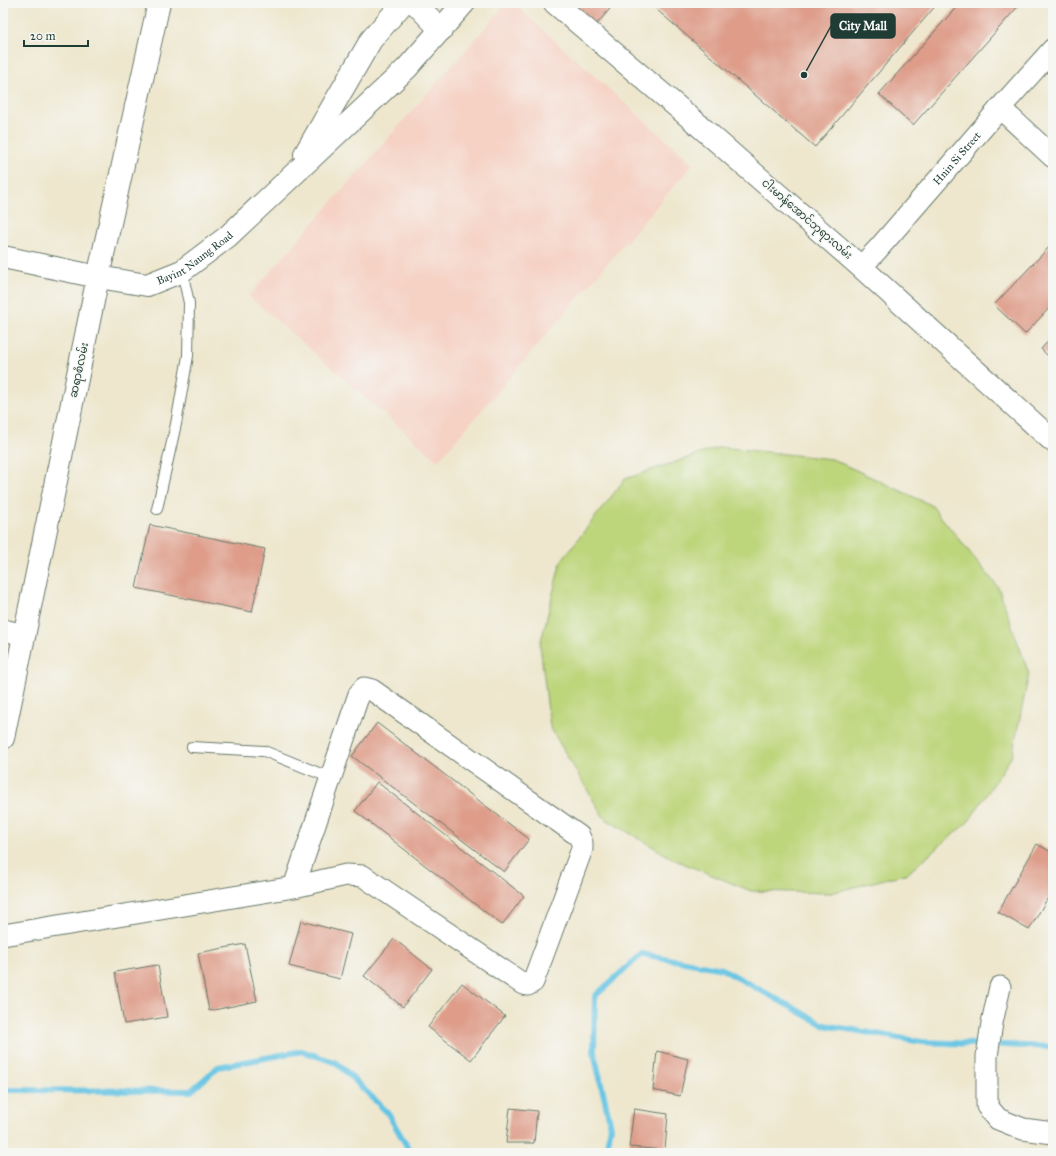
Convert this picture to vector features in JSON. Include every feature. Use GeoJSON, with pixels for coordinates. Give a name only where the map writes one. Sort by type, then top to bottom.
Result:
{"type":"FeatureCollection","features":[{"type":"Feature","properties":{"kind":"main road","name":"ဆရာစံလမ်း"},"geometry":{"type":"LineString","coordinates":[[3,738],[98,277],[159,3]]}},
{"type":"Feature","properties":{"kind":"main road","name":"Bayint Naung Road"},"geometry":{"type":"LineString","coordinates":[[293,174],[371,40],[402,3]]}},
{"type":"Feature","properties":{"kind":"main road"},"geometry":{"type":"LineString","coordinates":[[415,3],[441,30]]}},
{"type":"Feature","properties":{"kind":"main road","name":"Bayint Naung Road"},"geometry":{"type":"LineString","coordinates":[[3,257],[98,277],[147,285],[182,271],[227,237],[407,68],[464,3]]}},
{"type":"Feature","properties":{"kind":"main road","name":"ငါးမာန်အောင်ဘုရားလမ်း"},"geometry":{"type":"LineString","coordinates":[[556,3],[861,267],[1053,441]]}},
{"type":"Feature","properties":{"kind":"street","name":"Hnin Si Street"},"geometry":{"type":"LineString","coordinates":[[861,267],[884,243],[1000,108],[1053,49]]}},
{"type":"Feature","properties":{"kind":"street"},"geometry":{"type":"LineString","coordinates":[[1000,108],[1053,157]]}},
{"type":"Feature","properties":{"kind":"street"},"geometry":{"type":"LineString","coordinates":[[3,630],[25,635]]}},
{"type":"Feature","properties":{"kind":"street"},"geometry":{"type":"LineString","coordinates":[[3,936],[294,887],[346,875],[363,876],[523,984],[528,985],[533,982],[582,849],[582,843],[579,836],[372,690],[364,688],[359,694],[294,887]]}},
{"type":"Feature","properties":{"kind":"street"},"geometry":{"type":"LineString","coordinates":[[1000,987],[987,1056],[987,1106],[998,1119],[1023,1129],[1053,1134]]}},
{"type":"Feature","properties":{"kind":"lane"},"geometry":{"type":"LineString","coordinates":[[157,509],[176,424],[188,356],[189,303],[182,271]]}},
{"type":"Feature","properties":{"kind":"lane"},"geometry":{"type":"LineString","coordinates":[[192,747],[264,751],[331,778]]}},
{"type":"Feature","properties":{"kind":"shaded area"},"geometry":{"type":"Polygon","coordinates":[[[507,3],[513,3],[693,164],[438,461],[249,296],[507,3]]]}},
{"type":"Feature","properties":{"kind":"green space"},"geometry":{"type":"Polygon","coordinates":[[[720,447],[832,459],[931,505],[998,587],[1029,674],[1012,756],[969,821],[908,873],[831,893],[751,891],[675,860],[604,818],[550,727],[540,645],[561,561],[625,479],[720,447]]]}},
{"type":"Feature","properties":{"kind":"building"},"geometry":{"type":"Polygon","coordinates":[[[571,3],[615,3],[596,25],[571,3]]]}},
{"type":"Feature","properties":{"kind":"building"},"geometry":{"type":"Polygon","coordinates":[[[649,3],[938,3],[815,147],[649,3]]]}},
{"type":"Feature","properties":{"kind":"building"},"geometry":{"type":"Polygon","coordinates":[[[960,3],[1021,3],[913,125],[879,94],[960,3]]]}},
{"type":"Feature","properties":{"kind":"building"},"geometry":{"type":"Polygon","coordinates":[[[1053,243],[1053,304],[1025,334],[994,305],[1053,243]]]}},
{"type":"Feature","properties":{"kind":"building"},"geometry":{"type":"Polygon","coordinates":[[[1053,336],[1053,361],[1041,349],[1053,336]]]}},
{"type":"Feature","properties":{"kind":"building"},"geometry":{"type":"Polygon","coordinates":[[[150,525],[265,549],[252,612],[136,588],[150,525]]]}},
{"type":"Feature","properties":{"kind":"building"},"geometry":{"type":"Polygon","coordinates":[[[377,723],[529,839],[504,872],[352,756],[377,723]]]}},
{"type":"Feature","properties":{"kind":"building"},"geometry":{"type":"Polygon","coordinates":[[[377,782],[524,896],[502,925],[355,811],[377,782]]]}},
{"type":"Feature","properties":{"kind":"building"},"geometry":{"type":"Polygon","coordinates":[[[1037,844],[1053,853],[1053,889],[1029,930],[998,912],[1037,844]]]}},
{"type":"Feature","properties":{"kind":"building"},"geometry":{"type":"Polygon","coordinates":[[[301,921],[351,934],[340,979],[289,966],[301,921]]]}},
{"type":"Feature","properties":{"kind":"building"},"geometry":{"type":"Polygon","coordinates":[[[394,939],[432,969],[403,1007],[364,976],[394,939]]]}},
{"type":"Feature","properties":{"kind":"building"},"geometry":{"type":"Polygon","coordinates":[[[245,944],[257,1001],[209,1011],[198,953],[245,944]]]}},
{"type":"Feature","properties":{"kind":"building"},"geometry":{"type":"Polygon","coordinates":[[[158,965],[167,1017],[124,1024],[115,972],[158,965]]]}},
{"type":"Feature","properties":{"kind":"building"},"geometry":{"type":"Polygon","coordinates":[[[462,983],[505,1016],[471,1060],[428,1027],[462,983]]]}},
{"type":"Feature","properties":{"kind":"building"},"geometry":{"type":"Polygon","coordinates":[[[657,1051],[688,1059],[680,1096],[653,1090],[657,1051]]]}},
{"type":"Feature","properties":{"kind":"building"},"geometry":{"type":"Polygon","coordinates":[[[510,1108],[537,1111],[534,1143],[506,1143],[510,1108]]]}},
{"type":"Feature","properties":{"kind":"building"},"geometry":{"type":"Polygon","coordinates":[[[634,1109],[668,1114],[665,1150],[629,1147],[634,1109]]]}},
{"type":"Feature","properties":{"kind":"waterway"},"geometry":{"type":"LineString","coordinates":[[605,1153],[611,1127],[594,1053],[595,996],[642,954],[722,969],[824,1025],[922,1042],[1053,1047]]}},
{"type":"Feature","properties":{"kind":"waterway"},"geometry":{"type":"LineString","coordinates":[[3,1090],[191,1091],[218,1067],[302,1051],[337,1063],[387,1112],[411,1153]]}},
{"type":"Feature","properties":{"kind":"place","name":"City Mall"},"geometry":{"type":"Point","coordinates":[804,75]}}]}
